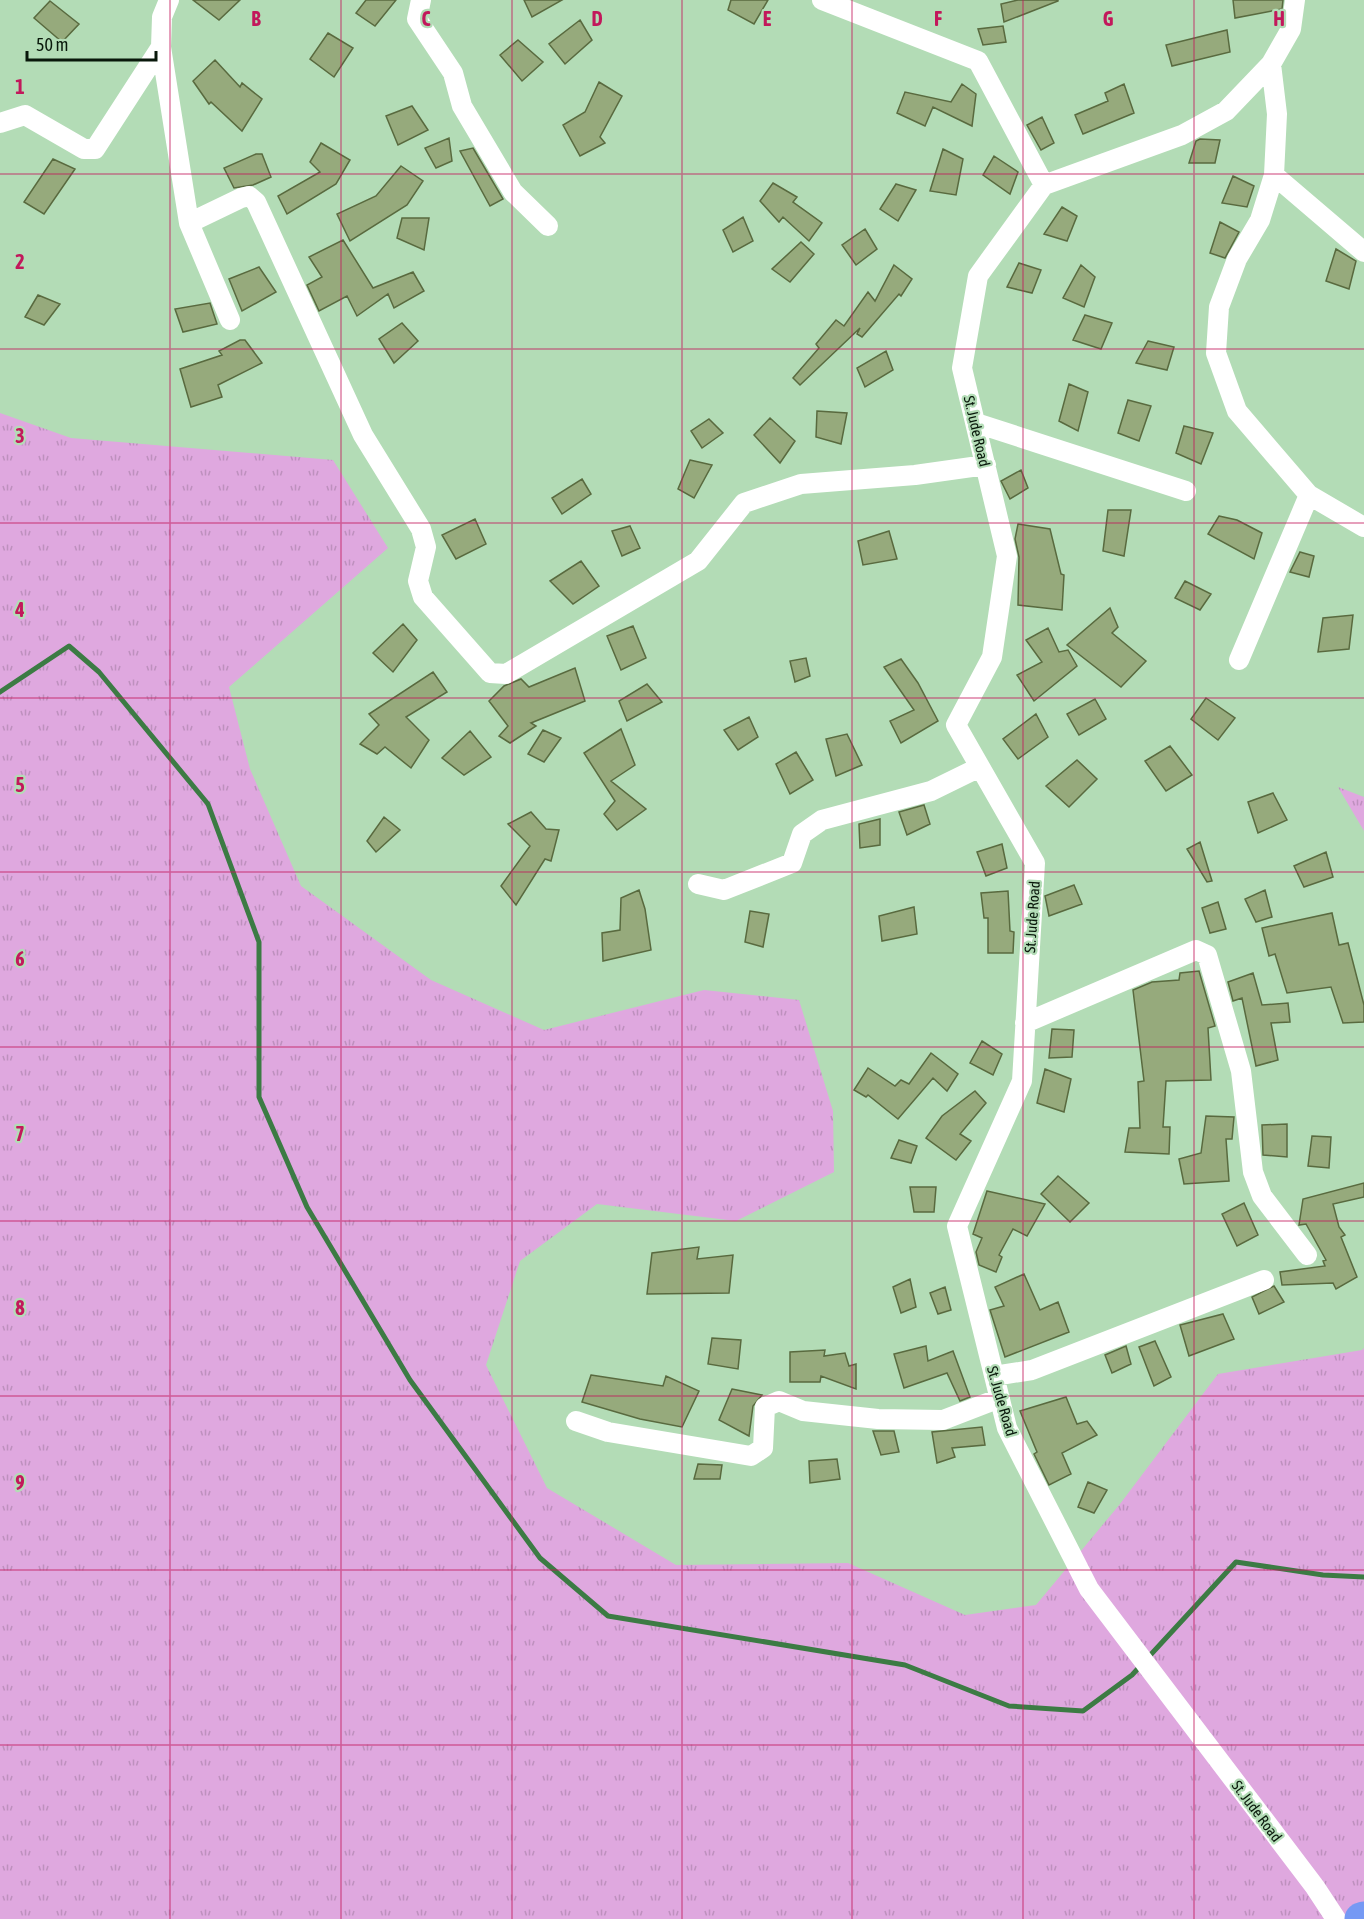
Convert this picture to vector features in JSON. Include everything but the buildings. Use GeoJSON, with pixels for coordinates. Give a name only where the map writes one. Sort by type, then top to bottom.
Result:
{"type":"FeatureCollection","features":[{"type":"Feature","properties":{"kind":"street"},"geometry":{"type":"LineString","coordinates":[[169,0],[162,17],[161,47],[189,223],[230,320]]}},
{"type":"Feature","properties":{"kind":"street"},"geometry":{"type":"LineString","coordinates":[[436,0],[428,3],[422,0],[417,19],[453,73],[462,106],[513,192],[548,226]]}},
{"type":"Feature","properties":{"kind":"street"},"geometry":{"type":"LineString","coordinates":[[822,0],[978,61],[1044,185],[1182,135],[1226,111],[1271,64],[1292,29],[1295,0]]}},
{"type":"Feature","properties":{"kind":"street"},"geometry":{"type":"LineString","coordinates":[[0,123],[25,115],[84,149],[95,149],[161,47]]}},
{"type":"Feature","properties":{"kind":"street"},"geometry":{"type":"LineString","coordinates":[[1271,64],[1277,114],[1274,175],[1260,220],[1237,259],[1219,307],[1216,353],[1237,411],[1309,495],[1364,527]]}},
{"type":"Feature","properties":{"kind":"street"},"geometry":{"type":"LineString","coordinates":[[1274,175],[1364,252]]}},
{"type":"Feature","properties":{"kind":"street","name":"St. Jude Road"},"geometry":{"type":"LineString","coordinates":[[1044,185],[978,276],[962,368],[1007,556],[992,657],[956,725],[1035,863],[1022,1081],[957,1226],[1007,1428],[1089,1589],[1315,1887],[1336,1919]]}},
{"type":"Feature","properties":{"kind":"street"},"geometry":{"type":"LineString","coordinates":[[189,223],[241,198],[249,196],[256,202],[363,435],[421,529],[426,547],[418,581],[423,597],[490,673],[506,674],[698,561],[744,503],[801,484],[915,475],[986,465]]}},
{"type":"Feature","properties":{"kind":"street"},"geometry":{"type":"LineString","coordinates":[[976,423],[1186,491]]}},
{"type":"Feature","properties":{"kind":"street"},"geometry":{"type":"LineString","coordinates":[[1239,660],[1309,495]]}},
{"type":"Feature","properties":{"kind":"street"},"geometry":{"type":"LineString","coordinates":[[698,884],[724,890],[792,863],[802,834],[822,820],[931,791],[980,767]]}},
{"type":"Feature","properties":{"kind":"street"},"geometry":{"type":"LineString","coordinates":[[1025,1023],[1196,950],[1207,956],[1241,1071],[1253,1172],[1262,1196],[1307,1255]]}},
{"type":"Feature","properties":{"kind":"street"},"geometry":{"type":"LineString","coordinates":[[994,1376],[1032,1370],[1264,1280]]}},
{"type":"Feature","properties":{"kind":"street"},"geometry":{"type":"LineString","coordinates":[[576,1421],[608,1432],[751,1456],[763,1448],[765,1407],[779,1401],[803,1410],[867,1418],[943,1419],[1000,1398]]}},
{"type":"Feature","properties":{"kind":"green space"},"geometry":{"type":"Polygon","coordinates":[[[0,413],[71,438],[333,460],[388,548],[229,687],[250,769],[301,886],[431,980],[544,1030],[704,990],[799,1000],[833,1111],[834,1172],[736,1221],[597,1204],[520,1261],[486,1365],[547,1488],[676,1565],[848,1563],[965,1615],[1036,1605],[1120,1504],[1218,1374],[1364,1348],[1364,1919],[0,1919],[0,413]]]}},
{"type":"Feature","properties":{"kind":"green space"},"geometry":{"type":"Polygon","coordinates":[[[1338,787],[1364,797],[1364,831],[1338,787]]]}},
{"type":"Feature","properties":{"kind":"waterway"},"geometry":{"type":"LineString","coordinates":[[0,692],[69,646],[99,672],[208,804],[259,942],[259,1097],[307,1207],[410,1380],[540,1558],[608,1616],[905,1665],[1009,1706],[1083,1711],[1132,1675],[1236,1562],[1323,1575],[1364,1577]]}}]}
